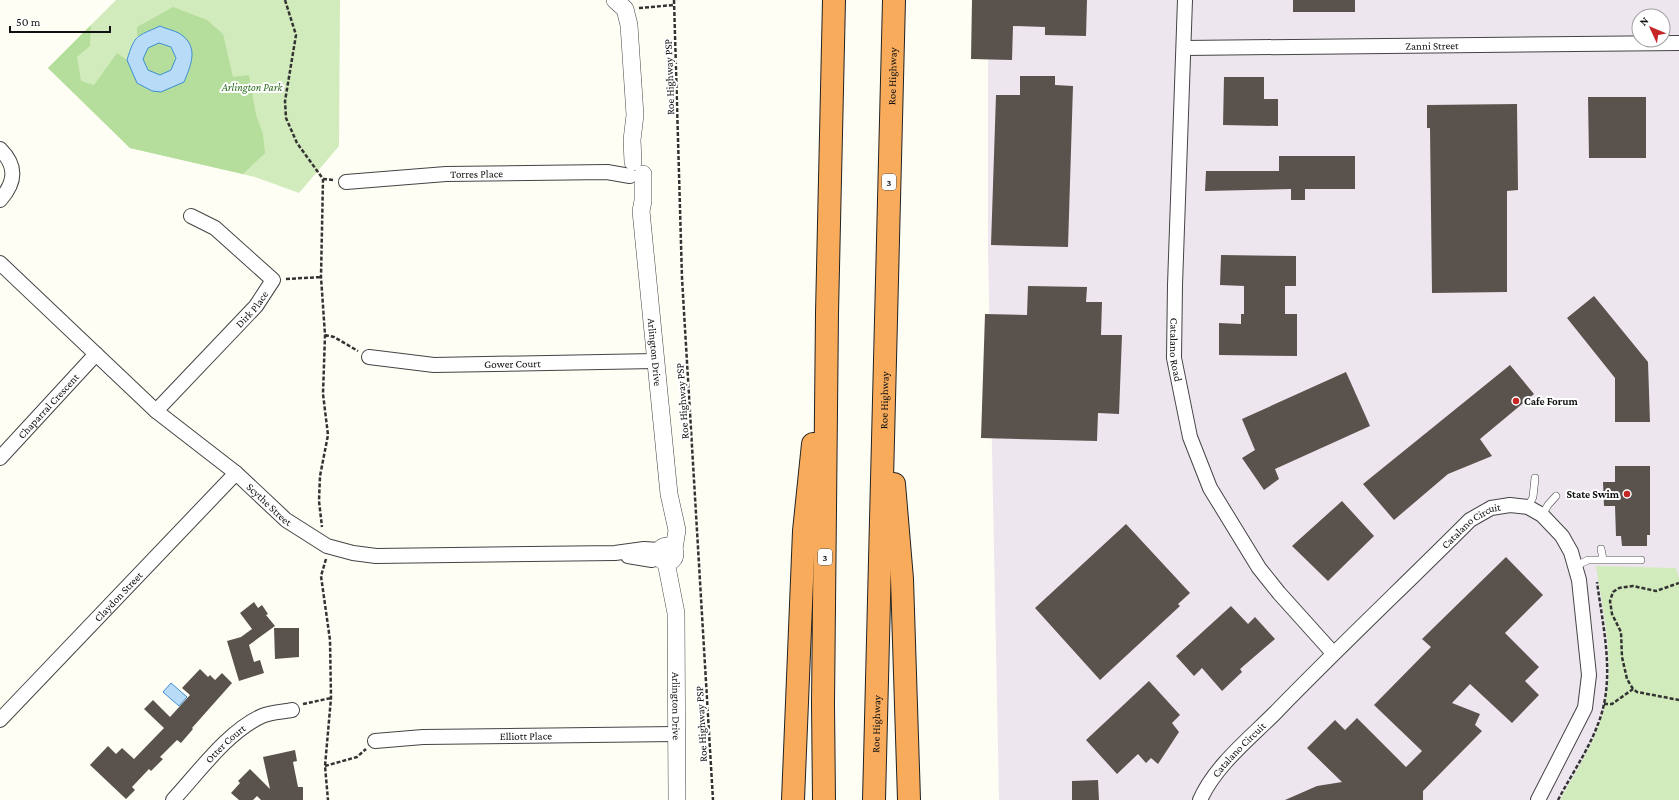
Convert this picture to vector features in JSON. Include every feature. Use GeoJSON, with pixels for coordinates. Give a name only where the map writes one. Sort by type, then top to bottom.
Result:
{"type":"FeatureCollection","features":[{"type":"Feature","properties":{"kind":"highway","name":"3"},"geometry":{"type":"LineString","coordinates":[[824,800],[823,704],[834,0]]}},
{"type":"Feature","properties":{"kind":"highway","name":"Roe Highway"},"geometry":{"type":"LineString","coordinates":[[874,800],[894,0]]}},
{"type":"Feature","properties":{"kind":"highway"},"geometry":{"type":"LineString","coordinates":[[793,800],[804,531],[828,313]]}},
{"type":"Feature","properties":{"kind":"highway"},"geometry":{"type":"LineString","coordinates":[[885,363],[902,579],[909,800]]}},
{"type":"Feature","properties":{"kind":"street","name":"Catalano Road"},"geometry":{"type":"LineString","coordinates":[[1185,0],[1175,285],[1174,358],[1190,437],[1210,488],[1259,568],[1279,593],[1333,653]]}},
{"type":"Feature","properties":{"kind":"street","name":"Arlington Drive"},"geometry":{"type":"LineString","coordinates":[[620,5],[629,24],[635,115],[640,132],[635,170],[643,201],[641,211],[669,494],[666,554],[678,569],[679,590],[676,612],[677,800]]}},
{"type":"Feature","properties":{"kind":"street","name":"Zanni Street"},"geometry":{"type":"LineString","coordinates":[[1184,48],[1679,43]]}},
{"type":"Feature","properties":{"kind":"street"},"geometry":{"type":"LineString","coordinates":[[0,149],[9,157],[13,174],[10,190],[0,200]]}},
{"type":"Feature","properties":{"kind":"street","name":"Torres Place"},"geometry":{"type":"LineString","coordinates":[[346,182],[446,174],[607,172],[617,168],[635,170]]}},
{"type":"Feature","properties":{"kind":"street","name":"Dirk Place"},"geometry":{"type":"LineString","coordinates":[[156,411],[256,306],[273,280],[214,228],[191,216]]}},
{"type":"Feature","properties":{"kind":"street","name":"Scythe Street"},"geometry":{"type":"LineString","coordinates":[[0,263],[156,411],[236,473],[286,520],[326,546],[353,554],[376,556],[616,554],[644,549],[666,554]]}},
{"type":"Feature","properties":{"kind":"street","name":"Chaparral Crescent"},"geometry":{"type":"LineString","coordinates":[[0,458],[96,354]]}},
{"type":"Feature","properties":{"kind":"street","name":"Gower Court"},"geometry":{"type":"LineString","coordinates":[[369,357],[434,365],[655,360]]}},
{"type":"Feature","properties":{"kind":"street","name":"Claydon Street"},"geometry":{"type":"LineString","coordinates":[[0,720],[236,473]]}},
{"type":"Feature","properties":{"kind":"street","name":"Catalano Circuit"},"geometry":{"type":"LineString","coordinates":[[1200,800],[1203,792],[1221,768],[1333,653],[1470,520],[1491,508],[1510,505],[1528,508],[1542,515],[1562,536],[1576,566],[1579,580],[1589,675],[1585,708],[1538,800]]}},
{"type":"Feature","properties":{"kind":"street","name":"Otter Court"},"geometry":{"type":"LineString","coordinates":[[173,800],[233,735],[245,725],[264,715],[292,710]]}},
{"type":"Feature","properties":{"kind":"street","name":"Elliott Place"},"geometry":{"type":"LineString","coordinates":[[375,741],[423,737],[676,734]]}},
{"type":"Feature","properties":{"kind":"lane"},"geometry":{"type":"LineString","coordinates":[[1528,508],[1533,497],[1535,478]]}},
{"type":"Feature","properties":{"kind":"lane"},"geometry":{"type":"LineString","coordinates":[[1542,515],[1556,496]]}},
{"type":"Feature","properties":{"kind":"lane"},"geometry":{"type":"LineString","coordinates":[[1601,549],[1603,559]]}},
{"type":"Feature","properties":{"kind":"lane"},"geometry":{"type":"LineString","coordinates":[[1576,566],[1588,560],[1641,560]]}},
{"type":"Feature","properties":{"kind":"path"},"geometry":{"type":"LineString","coordinates":[[285,0],[296,35],[285,100],[286,118],[297,143],[322,179],[321,277],[325,335],[323,394],[328,435],[320,476],[319,501],[327,555],[322,576],[330,640],[331,698],[325,766],[328,800]]}},
{"type":"Feature","properties":{"kind":"path","name":"Roe Highway PSP"},"geometry":{"type":"LineString","coordinates":[[674,0],[682,270],[713,800]]}},
{"type":"Feature","properties":{"kind":"path"},"geometry":{"type":"LineString","coordinates":[[620,5],[674,5]]}},
{"type":"Feature","properties":{"kind":"path"},"geometry":{"type":"LineString","coordinates":[[273,280],[321,277]]}},
{"type":"Feature","properties":{"kind":"path"},"geometry":{"type":"LineString","coordinates":[[325,335],[334,337],[369,357]]}},
{"type":"Feature","properties":{"kind":"path"},"geometry":{"type":"LineString","coordinates":[[1679,584],[1656,591],[1633,586],[1619,588],[1613,592],[1610,601],[1612,614],[1621,632],[1622,657],[1627,679],[1633,689],[1637,692],[1679,700]]}},
{"type":"Feature","properties":{"kind":"path"},"geometry":{"type":"LineString","coordinates":[[1604,704],[1612,704],[1633,689]]}},
{"type":"Feature","properties":{"kind":"path"},"geometry":{"type":"LineString","coordinates":[[292,710],[299,705],[313,700],[331,698]]}},
{"type":"Feature","properties":{"kind":"path"},"geometry":{"type":"LineString","coordinates":[[325,766],[356,757],[375,741]]}},
{"type":"Feature","properties":{"kind":"shaded area"},"geometry":{"type":"Polygon","coordinates":[[[988,0],[1679,0],[1679,800],[999,800],[988,251],[988,0]]]}},
{"type":"Feature","properties":{"kind":"green space","name":"Arlington Park"},"geometry":{"type":"Polygon","coordinates":[[[116,0],[340,0],[339,146],[299,193],[255,177],[130,148],[48,68],[116,0]]]}},
{"type":"Feature","properties":{"kind":"green space"},"geometry":{"type":"Polygon","coordinates":[[[173,7],[207,20],[223,34],[233,77],[249,75],[256,115],[263,134],[265,153],[243,174],[130,148],[48,68],[91,25],[90,46],[77,57],[81,81],[94,85],[117,53],[127,60],[137,83],[152,91],[193,59],[160,26],[137,36],[137,27],[173,7]]]}},
{"type":"Feature","properties":{"kind":"green space"},"geometry":{"type":"Polygon","coordinates":[[[156,43],[162,43],[172,50],[175,59],[174,65],[168,72],[162,75],[156,75],[146,68],[143,62],[143,56],[150,46],[156,43]]]}},
{"type":"Feature","properties":{"kind":"green space"},"geometry":{"type":"Polygon","coordinates":[[[1596,566],[1676,568],[1679,578],[1679,800],[1560,800],[1596,733],[1604,709],[1607,692],[1609,656],[1596,566]]]}},
{"type":"Feature","properties":{"kind":"water"},"geometry":{"type":"Polygon","coordinates":[[[160,26],[181,34],[188,41],[192,52],[191,64],[184,82],[161,92],[152,91],[137,83],[127,60],[132,45],[138,37],[160,26]],[[159,43],[148,48],[143,59],[148,70],[160,75],[171,70],[176,58],[171,47],[159,43]]]}},
{"type":"Feature","properties":{"kind":"water"},"geometry":{"type":"Polygon","coordinates":[[[171,683],[187,697],[179,706],[163,692],[171,683]]]}},
{"type":"Feature","properties":{"kind":"building"},"geometry":{"type":"Polygon","coordinates":[[[972,0],[1087,0],[1086,36],[1045,35],[1045,27],[1013,26],[1012,60],[971,59],[972,0]]]}},
{"type":"Feature","properties":{"kind":"building"},"geometry":{"type":"Polygon","coordinates":[[[1293,0],[1355,0],[1355,12],[1293,12],[1293,0]]]}},
{"type":"Feature","properties":{"kind":"building"},"geometry":{"type":"Polygon","coordinates":[[[1020,76],[1055,76],[1055,85],[1073,86],[1068,247],[991,245],[996,95],[1020,95],[1020,76]]]}},
{"type":"Feature","properties":{"kind":"building"},"geometry":{"type":"Polygon","coordinates":[[[1224,77],[1264,77],[1264,99],[1278,99],[1278,126],[1223,125],[1224,77]]]}},
{"type":"Feature","properties":{"kind":"building"},"geometry":{"type":"Polygon","coordinates":[[[1588,97],[1646,97],[1646,158],[1589,158],[1588,97]]]}},
{"type":"Feature","properties":{"kind":"building"},"geometry":{"type":"Polygon","coordinates":[[[1517,104],[1518,190],[1507,191],[1507,292],[1432,293],[1430,128],[1427,128],[1427,105],[1517,104]]]}},
{"type":"Feature","properties":{"kind":"building"},"geometry":{"type":"Polygon","coordinates":[[[1279,156],[1355,156],[1355,189],[1305,189],[1305,200],[1291,200],[1291,189],[1205,191],[1206,171],[1279,171],[1279,156]]]}},
{"type":"Feature","properties":{"kind":"building"},"geometry":{"type":"Polygon","coordinates":[[[1221,255],[1296,256],[1296,286],[1285,286],[1285,314],[1297,314],[1297,356],[1219,355],[1219,323],[1241,324],[1241,314],[1244,314],[1244,286],[1220,285],[1221,255]]]}},
{"type":"Feature","properties":{"kind":"building"},"geometry":{"type":"Polygon","coordinates":[[[1028,286],[1087,287],[1086,302],[1102,302],[1101,335],[1122,335],[1119,414],[1098,413],[1097,441],[981,438],[985,314],[1027,315],[1028,286]]]}},
{"type":"Feature","properties":{"kind":"building"},"geometry":{"type":"Polygon","coordinates":[[[1594,296],[1648,362],[1650,422],[1615,422],[1615,378],[1567,318],[1594,296]]]}},
{"type":"Feature","properties":{"kind":"building"},"geometry":{"type":"Polygon","coordinates":[[[1510,365],[1534,394],[1480,439],[1492,456],[1448,474],[1394,520],[1363,484],[1510,365]]]}},
{"type":"Feature","properties":{"kind":"building"},"geometry":{"type":"Polygon","coordinates":[[[1346,372],[1370,426],[1275,469],[1279,479],[1264,490],[1242,458],[1255,450],[1242,419],[1346,372]]]}},
{"type":"Feature","properties":{"kind":"building","name":"State Swim"},"geometry":{"type":"Polygon","coordinates":[[[1615,466],[1650,466],[1650,535],[1647,535],[1647,546],[1622,546],[1621,536],[1616,536],[1615,506],[1604,506],[1603,482],[1615,482],[1615,466]]]}},
{"type":"Feature","properties":{"kind":"building"},"geometry":{"type":"Polygon","coordinates":[[[1342,501],[1374,536],[1328,581],[1292,546],[1342,501]]]}},
{"type":"Feature","properties":{"kind":"building"},"geometry":{"type":"Polygon","coordinates":[[[1126,524],[1190,593],[1178,604],[1180,606],[1100,680],[1035,608],[1126,524]]]}},
{"type":"Feature","properties":{"kind":"building"},"geometry":{"type":"Polygon","coordinates":[[[1506,557],[1543,595],[1505,633],[1539,667],[1525,681],[1539,695],[1512,723],[1470,684],[1452,703],[1480,714],[1475,725],[1482,731],[1423,791],[1423,800],[1285,800],[1317,786],[1342,782],[1307,748],[1335,720],[1345,730],[1357,718],[1406,767],[1422,751],[1374,705],[1431,647],[1422,639],[1506,557]]]}},
{"type":"Feature","properties":{"kind":"building"},"geometry":{"type":"Polygon","coordinates":[[[254,602],[258,608],[262,605],[268,614],[266,615],[275,626],[249,645],[254,662],[260,660],[264,673],[239,681],[227,641],[241,637],[252,629],[240,613],[254,602]]]}},
{"type":"Feature","properties":{"kind":"building"},"geometry":{"type":"Polygon","coordinates":[[[1231,606],[1248,624],[1255,617],[1275,639],[1240,669],[1242,672],[1222,691],[1202,668],[1194,676],[1176,656],[1231,606]]]}},
{"type":"Feature","properties":{"kind":"building"},"geometry":{"type":"Polygon","coordinates":[[[274,628],[299,628],[299,657],[275,659],[274,628]]]}},
{"type":"Feature","properties":{"kind":"building"},"geometry":{"type":"Polygon","coordinates":[[[200,669],[208,677],[210,675],[215,680],[222,673],[232,683],[192,728],[193,729],[181,743],[177,740],[160,757],[163,759],[151,771],[149,769],[132,787],[135,790],[126,799],[90,765],[108,746],[116,754],[122,748],[134,759],[164,728],[144,709],[153,700],[170,717],[190,695],[182,688],[200,669]]]}},
{"type":"Feature","properties":{"kind":"building"},"geometry":{"type":"Polygon","coordinates":[[[1149,681],[1180,715],[1172,723],[1179,732],[1158,764],[1151,758],[1146,763],[1138,754],[1117,774],[1086,740],[1149,681]]]}},
{"type":"Feature","properties":{"kind":"building"},"geometry":{"type":"Polygon","coordinates":[[[295,750],[297,761],[293,762],[298,787],[303,787],[303,800],[261,800],[257,796],[253,800],[239,800],[231,793],[240,783],[238,781],[250,769],[270,789],[263,757],[295,750]]]}},
{"type":"Feature","properties":{"kind":"building"},"geometry":{"type":"Polygon","coordinates":[[[1098,780],[1099,800],[1072,800],[1072,781],[1098,780]]]}},
{"type":"Feature","properties":{"kind":"place","name":"Cafe Forum"},"geometry":{"type":"Point","coordinates":[1516,401]}},
{"type":"Feature","properties":{"kind":"place","name":"State Swim"},"geometry":{"type":"Point","coordinates":[1627,494]}}]}
